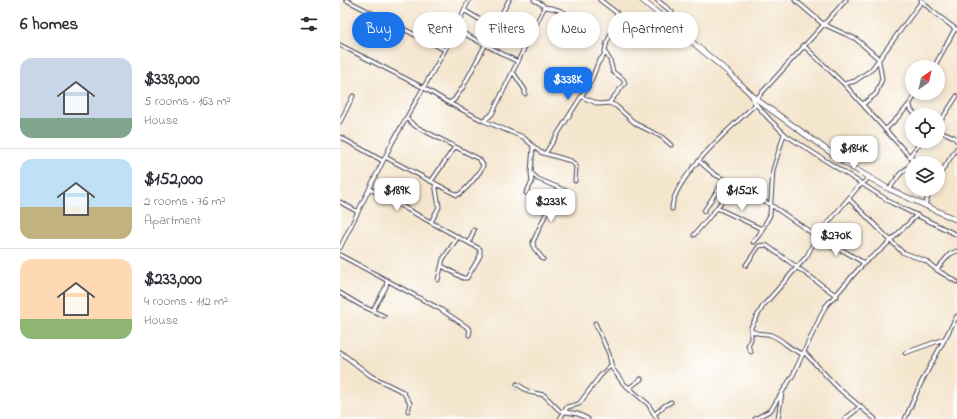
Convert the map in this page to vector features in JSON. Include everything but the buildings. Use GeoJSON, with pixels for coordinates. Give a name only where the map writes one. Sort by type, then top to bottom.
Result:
{"type":"FeatureCollection","features":[{"type":"Feature","properties":{"kind":"main road"},"geometry":{"type":"LineString","coordinates":[[642,0],[752,95],[756,101],[869,178],[889,189],[957,220]]}},
{"type":"Feature","properties":{"kind":"street"},"geometry":{"type":"LineString","coordinates":[[340,248],[385,157],[445,50],[346,0]]}},
{"type":"Feature","properties":{"kind":"street"},"geometry":{"type":"LineString","coordinates":[[469,0],[464,10],[475,17]]}},
{"type":"Feature","properties":{"kind":"street"},"geometry":{"type":"LineString","coordinates":[[503,12],[509,0]]}},
{"type":"Feature","properties":{"kind":"street"},"geometry":{"type":"LineString","coordinates":[[534,0],[544,7],[561,12]]}},
{"type":"Feature","properties":{"kind":"street"},"geometry":{"type":"LineString","coordinates":[[545,154],[574,105],[582,97],[593,77],[598,63],[605,52],[607,42],[618,15],[600,0]]}},
{"type":"Feature","properties":{"kind":"street"},"geometry":{"type":"LineString","coordinates":[[657,0],[672,12]]}},
{"type":"Feature","properties":{"kind":"street"},"geometry":{"type":"LineString","coordinates":[[795,0],[823,24],[856,39],[879,60],[882,79],[876,94],[863,104]]}},
{"type":"Feature","properties":{"kind":"street"},"geometry":{"type":"LineString","coordinates":[[672,209],[681,185],[699,161],[756,101],[803,45],[845,0]]}},
{"type":"Feature","properties":{"kind":"street"},"geometry":{"type":"LineString","coordinates":[[844,84],[858,80],[871,70],[921,0],[932,11],[956,29],[938,60]]}},
{"type":"Feature","properties":{"kind":"street"},"geometry":{"type":"LineString","coordinates":[[484,121],[492,114],[544,7]]}},
{"type":"Feature","properties":{"kind":"street"},"geometry":{"type":"LineString","coordinates":[[340,45],[484,121],[523,137],[545,154],[573,162],[576,166],[575,181]]}},
{"type":"Feature","properties":{"kind":"street"},"geometry":{"type":"LineString","coordinates":[[803,45],[844,84],[909,156]]}},
{"type":"Feature","properties":{"kind":"street"},"geometry":{"type":"LineString","coordinates":[[449,103],[454,100],[463,87],[483,48]]}},
{"type":"Feature","properties":{"kind":"street"},"geometry":{"type":"LineString","coordinates":[[492,48],[518,62]]}},
{"type":"Feature","properties":{"kind":"street"},"geometry":{"type":"LineString","coordinates":[[605,52],[610,60],[613,72],[623,79],[625,83],[609,104]]}},
{"type":"Feature","properties":{"kind":"street"},"geometry":{"type":"LineString","coordinates":[[513,72],[525,90],[525,94]]}},
{"type":"Feature","properties":{"kind":"street"},"geometry":{"type":"LineString","coordinates":[[340,122],[353,96]]}},
{"type":"Feature","properties":{"kind":"street"},"geometry":{"type":"LineString","coordinates":[[945,114],[957,96]]}},
{"type":"Feature","properties":{"kind":"street"},"geometry":{"type":"LineString","coordinates":[[582,97],[599,104],[616,106],[636,124],[662,137],[671,145]]}},
{"type":"Feature","properties":{"kind":"street"},"geometry":{"type":"LineString","coordinates":[[885,130],[896,122],[914,100]]}},
{"type":"Feature","properties":{"kind":"street"},"geometry":{"type":"LineString","coordinates":[[756,101],[784,134],[892,203],[957,235]]}},
{"type":"Feature","properties":{"kind":"street"},"geometry":{"type":"LineString","coordinates":[[385,157],[434,182],[453,194],[460,195],[481,171],[483,165],[479,159],[455,147],[406,118]]}},
{"type":"Feature","properties":{"kind":"street"},"geometry":{"type":"LineString","coordinates":[[945,133],[954,137],[957,141]]}},
{"type":"Feature","properties":{"kind":"street"},"geometry":{"type":"LineString","coordinates":[[753,242],[770,215],[773,170],[784,134]]}},
{"type":"Feature","properties":{"kind":"street"},"geometry":{"type":"LineString","coordinates":[[340,137],[383,161]]}},
{"type":"Feature","properties":{"kind":"street"},"geometry":{"type":"LineString","coordinates":[[526,193],[532,182],[531,173],[533,146]]}},
{"type":"Feature","properties":{"kind":"street"},"geometry":{"type":"LineString","coordinates":[[432,222],[439,207],[434,182],[455,147]]}},
{"type":"Feature","properties":{"kind":"street"},"geometry":{"type":"LineString","coordinates":[[945,166],[957,148]]}},
{"type":"Feature","properties":{"kind":"street"},"geometry":{"type":"LineString","coordinates":[[699,161],[714,174],[771,205],[835,248],[844,251],[864,263]]}},
{"type":"Feature","properties":{"kind":"street"},"geometry":{"type":"LineString","coordinates":[[889,189],[896,179],[905,171]]}},
{"type":"Feature","properties":{"kind":"street"},"geometry":{"type":"LineString","coordinates":[[531,173],[538,179],[558,187],[570,194],[571,198],[568,206]]}},
{"type":"Feature","properties":{"kind":"street"},"geometry":{"type":"LineString","coordinates":[[750,352],[748,346],[751,339],[751,330],[763,306],[807,256],[817,236],[862,183],[869,178]]}},
{"type":"Feature","properties":{"kind":"street"},"geometry":{"type":"LineString","coordinates":[[704,211],[724,180]]}},
{"type":"Feature","properties":{"kind":"street"},"geometry":{"type":"LineString","coordinates":[[694,235],[717,208],[732,185]]}},
{"type":"Feature","properties":{"kind":"street"},"geometry":{"type":"LineString","coordinates":[[543,259],[534,248],[533,242],[558,187]]}},
{"type":"Feature","properties":{"kind":"street"},"geometry":{"type":"LineString","coordinates":[[370,189],[479,248],[481,252],[467,278],[462,278],[442,266]]}},
{"type":"Feature","properties":{"kind":"street"},"geometry":{"type":"LineString","coordinates":[[925,205],[928,196]]}},
{"type":"Feature","properties":{"kind":"street"},"geometry":{"type":"LineString","coordinates":[[849,199],[891,239],[902,252],[924,259],[957,282]]}},
{"type":"Feature","properties":{"kind":"street"},"geometry":{"type":"LineString","coordinates":[[340,202],[358,212]]}},
{"type":"Feature","properties":{"kind":"street"},"geometry":{"type":"LineString","coordinates":[[717,208],[762,229]]}},
{"type":"Feature","properties":{"kind":"street"},"geometry":{"type":"LineString","coordinates":[[755,419],[771,410],[794,374],[825,307],[864,263],[917,215]]}},
{"type":"Feature","properties":{"kind":"street"},"geometry":{"type":"LineString","coordinates":[[469,243],[474,230]]}},
{"type":"Feature","properties":{"kind":"street"},"geometry":{"type":"LineString","coordinates":[[438,280],[445,256],[458,237]]}},
{"type":"Feature","properties":{"kind":"street"},"geometry":{"type":"LineString","coordinates":[[746,265],[756,249],[764,245],[772,248],[836,296]]}},
{"type":"Feature","properties":{"kind":"street"},"geometry":{"type":"LineString","coordinates":[[937,269],[950,254],[957,251]]}},
{"type":"Feature","properties":{"kind":"street"},"geometry":{"type":"LineString","coordinates":[[340,255],[447,313],[467,327],[470,330],[469,335]]}},
{"type":"Feature","properties":{"kind":"street"},"geometry":{"type":"LineString","coordinates":[[373,310],[386,287],[387,280]]}},
{"type":"Feature","properties":{"kind":"street"},"geometry":{"type":"LineString","coordinates":[[340,293],[360,306],[373,310],[384,316]]}},
{"type":"Feature","properties":{"kind":"street"},"geometry":{"type":"LineString","coordinates":[[905,419],[957,316]]}},
{"type":"Feature","properties":{"kind":"street"},"geometry":{"type":"LineString","coordinates":[[595,324],[609,354],[610,366],[629,388],[646,402],[657,419]]}},
{"type":"Feature","properties":{"kind":"street"},"geometry":{"type":"LineString","coordinates":[[751,330],[757,333],[772,335],[791,350],[804,353],[838,388],[875,419]]}},
{"type":"Feature","properties":{"kind":"street"},"geometry":{"type":"LineString","coordinates":[[905,352],[944,340]]}},
{"type":"Feature","properties":{"kind":"street"},"geometry":{"type":"LineString","coordinates":[[340,352],[371,376],[403,392],[410,403],[408,411]]}},
{"type":"Feature","properties":{"kind":"street"},"geometry":{"type":"LineString","coordinates":[[560,419],[563,412],[570,406],[576,406],[579,404],[600,376],[610,366]]}},
{"type":"Feature","properties":{"kind":"street"},"geometry":{"type":"LineString","coordinates":[[629,388],[641,379]]}},
{"type":"Feature","properties":{"kind":"street"},"geometry":{"type":"LineString","coordinates":[[518,385],[529,392],[544,395],[563,412],[578,414],[588,419]]}},
{"type":"Feature","properties":{"kind":"street"},"geometry":{"type":"LineString","coordinates":[[778,419],[782,393]]}},
{"type":"Feature","properties":{"kind":"street"},"geometry":{"type":"LineString","coordinates":[[655,414],[671,402]]}},
{"type":"Feature","properties":{"kind":"street"},"geometry":{"type":"LineString","coordinates":[[845,419],[861,406]]}}]}
